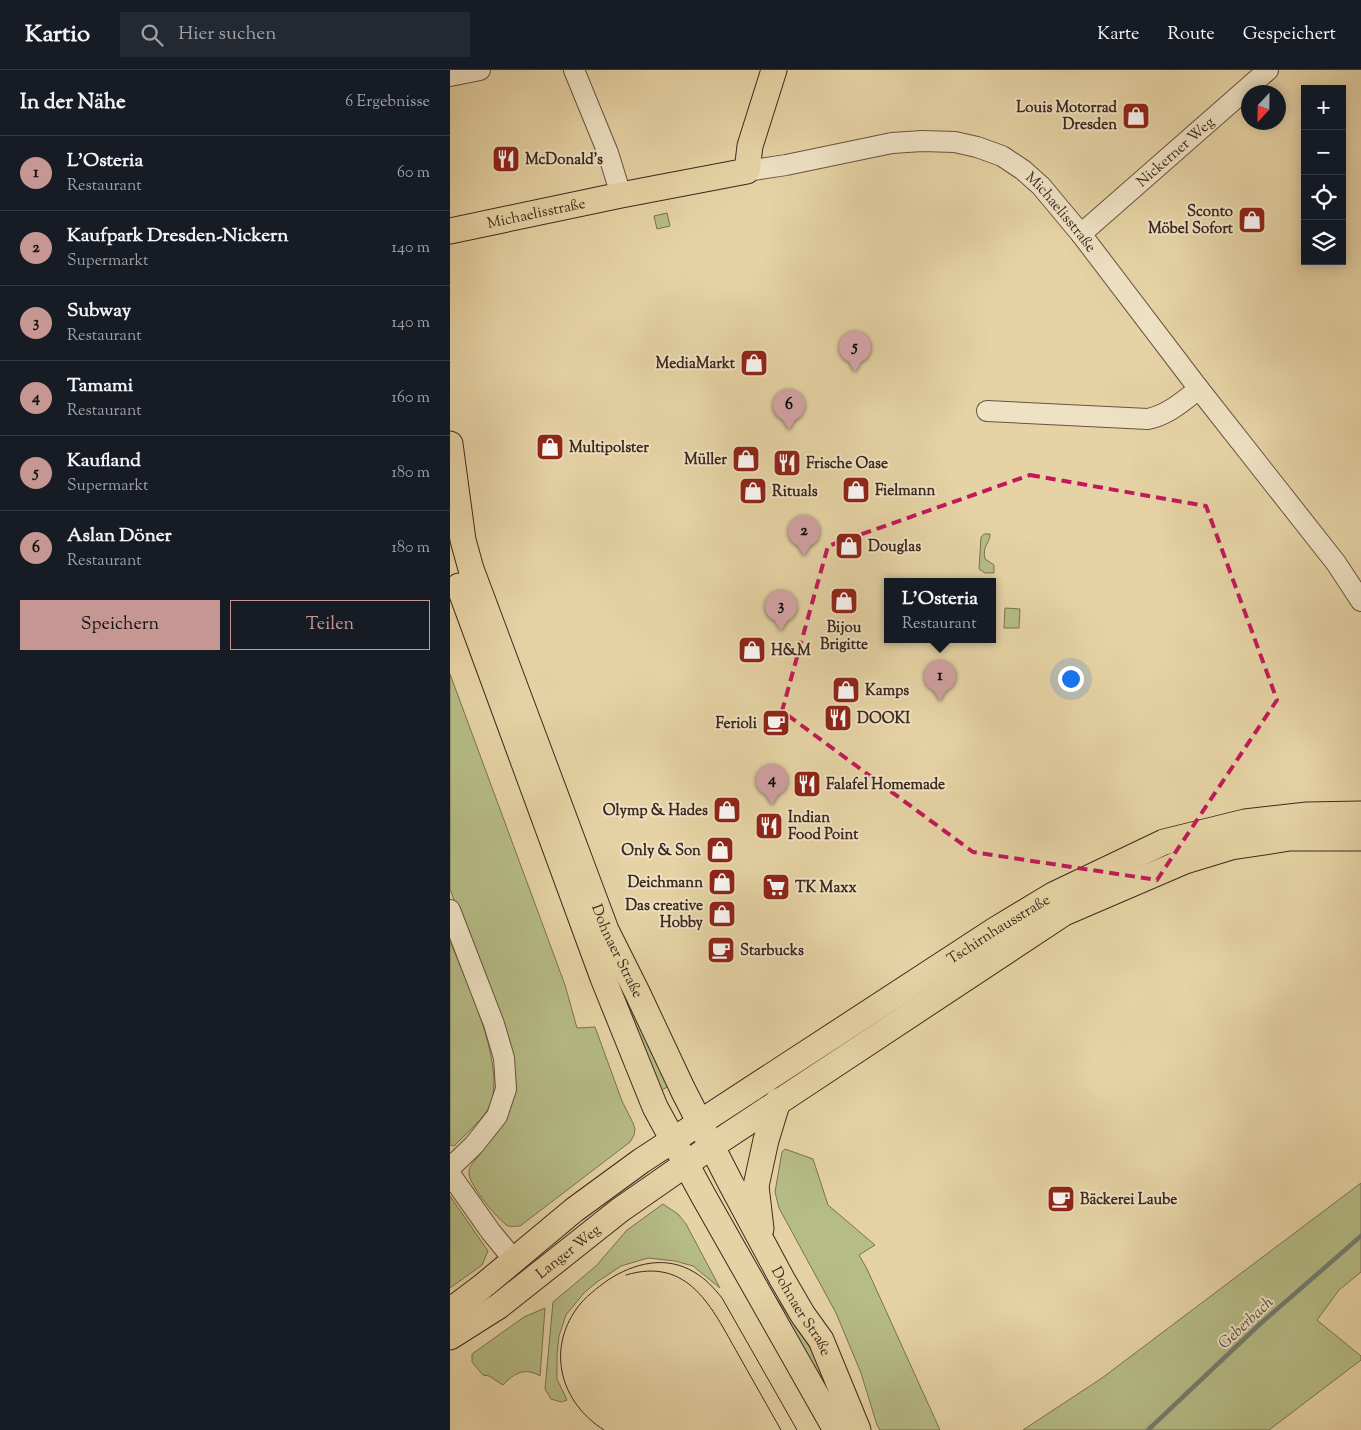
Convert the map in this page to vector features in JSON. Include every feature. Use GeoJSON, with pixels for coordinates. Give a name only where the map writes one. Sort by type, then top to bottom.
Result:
{"type":"FeatureCollection","features":[{"type":"Feature","properties":{"kind":"main road"},"geometry":{"type":"LineString","coordinates":[[747,171],[750,146],[774,70]]}},
{"type":"Feature","properties":{"kind":"main road","name":"Michaelisstraße"},"geometry":{"type":"LineString","coordinates":[[450,232],[621,195],[747,171]]}},
{"type":"Feature","properties":{"kind":"main road","name":"Dohnaer Straße"},"geometry":{"type":"LineString","coordinates":[[450,444],[463,540],[471,569],[606,930],[699,1122],[803,1315],[821,1340],[858,1430]]}},
{"type":"Feature","properties":{"kind":"main road","name":"Dohnaer Straße"},"geometry":{"type":"LineString","coordinates":[[450,558],[483,654],[642,1078],[686,1164],[836,1430]]}},
{"type":"Feature","properties":{"kind":"main road","name":"Tschirnhausstraße"},"geometry":{"type":"LineString","coordinates":[[673,1140],[995,930],[1053,895],[1164,842],[1245,822],[1307,815],[1361,814]]}},
{"type":"Feature","properties":{"kind":"main road","name":"Tschirnhausstraße"},"geometry":{"type":"LineString","coordinates":[[686,1164],[778,1101],[1064,913],[1185,861],[1231,847],[1290,838],[1361,838]]}},
{"type":"Feature","properties":{"kind":"main road"},"geometry":{"type":"LineString","coordinates":[[762,1239],[756,1186],[766,1140],[778,1101]]}},
{"type":"Feature","properties":{"kind":"main road","name":"Langer Weg"},"geometry":{"type":"LineString","coordinates":[[450,1311],[476,1292],[574,1210],[673,1140]]}},
{"type":"Feature","properties":{"kind":"main road","name":"Langer Weg"},"geometry":{"type":"LineString","coordinates":[[450,1336],[499,1306],[620,1210],[686,1164]]}},
{"type":"Feature","properties":{"kind":"street"},"geometry":{"type":"LineString","coordinates":[[450,76],[480,70]]}},
{"type":"Feature","properties":{"kind":"street"},"geometry":{"type":"LineString","coordinates":[[574,70],[608,153],[621,195]]}},
{"type":"Feature","properties":{"kind":"street","name":"Nickerner Weg"},"geometry":{"type":"LineString","coordinates":[[1081,234],[1268,70]]}},
{"type":"Feature","properties":{"kind":"street","name":"Michaelisstraße"},"geometry":{"type":"LineString","coordinates":[[747,171],[922,140],[955,142],[977,147],[1002,156],[1023,170],[1041,186],[1081,234],[1358,593]]}},
{"type":"Feature","properties":{"kind":"street"},"geometry":{"type":"LineString","coordinates":[[987,411],[1148,419],[1160,417],[1199,389]]}},
{"type":"Feature","properties":{"kind":"street"},"geometry":{"type":"LineString","coordinates":[[450,910],[494,1024],[504,1058],[506,1089],[497,1116],[474,1145],[450,1168]]}},
{"type":"Feature","properties":{"kind":"street"},"geometry":{"type":"LineString","coordinates":[[450,1174],[491,1232],[514,1260]]}},
{"type":"Feature","properties":{"kind":"highlighted area"},"geometry":{"type":"Polygon","coordinates":[[[1030,475],[1206,506],[1277,700],[1157,880],[973,852],[782,711],[828,546],[1030,475]]]}},
{"type":"Feature","properties":{"kind":"green space"},"geometry":{"type":"Polygon","coordinates":[[[667,213],[670,226],[657,229],[654,216],[667,213]]]}},
{"type":"Feature","properties":{"kind":"green space"},"geometry":{"type":"Polygon","coordinates":[[[451,514],[671,1085],[660,1091],[618,982],[451,514]]]}},
{"type":"Feature","properties":{"kind":"green space"},"geometry":{"type":"Polygon","coordinates":[[[984,534],[990,534],[984,554],[985,559],[994,565],[994,573],[985,573],[979,569],[981,537],[984,534]]]}},
{"type":"Feature","properties":{"kind":"green space"},"geometry":{"type":"Polygon","coordinates":[[[1005,608],[1020,609],[1019,628],[1004,628],[1005,608]]]}},
{"type":"Feature","properties":{"kind":"green space"},"geometry":{"type":"Polygon","coordinates":[[[450,674],[565,985],[577,1028],[595,1027],[622,1101],[635,1129],[630,1142],[520,1226],[508,1226],[503,1223],[479,1194],[469,1174],[471,1166],[480,1154],[509,1051],[450,889],[450,674]]]}},
{"type":"Feature","properties":{"kind":"green space"},"geometry":{"type":"Polygon","coordinates":[[[450,941],[483,1025],[490,1050],[493,1072],[493,1093],[488,1109],[454,1146],[450,1145],[450,941]]]}},
{"type":"Feature","properties":{"kind":"green space"},"geometry":{"type":"Polygon","coordinates":[[[785,1149],[813,1159],[828,1205],[875,1245],[859,1255],[940,1430],[880,1430],[877,1425],[861,1373],[836,1313],[779,1208],[775,1192],[782,1152],[785,1149]]]}},
{"type":"Feature","properties":{"kind":"green space"},"geometry":{"type":"Polygon","coordinates":[[[1361,1183],[1361,1272],[1339,1290],[1317,1320],[1361,1356],[1361,1360],[1269,1430],[1023,1430],[1102,1378],[1361,1183]]]}},
{"type":"Feature","properties":{"kind":"green space"},"geometry":{"type":"Polygon","coordinates":[[[450,1196],[488,1251],[482,1265],[450,1288],[450,1196]]]}},
{"type":"Feature","properties":{"kind":"green space"},"geometry":{"type":"Polygon","coordinates":[[[663,1204],[678,1214],[686,1224],[720,1288],[693,1266],[675,1261],[648,1258],[621,1266],[584,1293],[566,1315],[559,1336],[557,1379],[567,1400],[561,1402],[551,1399],[545,1389],[553,1302],[596,1266],[627,1230],[663,1204]]]}},
{"type":"Feature","properties":{"kind":"green space"},"geometry":{"type":"Polygon","coordinates":[[[768,1286],[815,1355],[840,1411],[768,1286]]]}},
{"type":"Feature","properties":{"kind":"green space"},"geometry":{"type":"Polygon","coordinates":[[[545,1308],[540,1376],[529,1372],[520,1373],[511,1377],[503,1385],[489,1376],[483,1375],[472,1362],[472,1354],[524,1317],[545,1308]]]}},
{"type":"Feature","properties":{"kind":"waterway","name":"Geberbach"},"geometry":{"type":"LineString","coordinates":[[1148,1430],[1260,1324],[1361,1236]]}},
{"type":"Feature","properties":{"kind":"tram line"},"geometry":{"type":"LineString","coordinates":[[604,1430],[589,1419],[577,1406],[568,1391],[563,1375],[562,1341],[567,1324],[577,1308],[595,1289],[628,1269],[650,1263],[672,1264],[683,1267],[694,1272],[710,1284],[722,1298],[797,1430]]}},
{"type":"Feature","properties":{"kind":"tram line"},"geometry":{"type":"LineString","coordinates":[[626,1275],[648,1271],[666,1273],[682,1280],[696,1290],[718,1320],[781,1430]]}},
{"type":"Feature","properties":{"kind":"place","name":"Louis Motorrad Dresden"},"geometry":{"type":"Point","coordinates":[1136,116]}},
{"type":"Feature","properties":{"kind":"place","name":"McDonald's"},"geometry":{"type":"Point","coordinates":[506,159]}},
{"type":"Feature","properties":{"kind":"place","name":"Sconto Möbel Sofort"},"geometry":{"type":"Point","coordinates":[1252,220]}},
{"type":"Feature","properties":{"kind":"place","name":"MediaMarkt"},"geometry":{"type":"Point","coordinates":[754,363]}},
{"type":"Feature","properties":{"kind":"place","name":"Kaufland"},"geometry":{"type":"Point","coordinates":[855,372]}},
{"type":"Feature","properties":{"kind":"place","name":"Aslan Döner"},"geometry":{"type":"Point","coordinates":[789,430]}},
{"type":"Feature","properties":{"kind":"place","name":"Multipolster"},"geometry":{"type":"Point","coordinates":[550,447]}},
{"type":"Feature","properties":{"kind":"place","name":"Müller"},"geometry":{"type":"Point","coordinates":[746,459]}},
{"type":"Feature","properties":{"kind":"place","name":"Frische Oase"},"geometry":{"type":"Point","coordinates":[787,463]}},
{"type":"Feature","properties":{"kind":"place","name":"Fielmann"},"geometry":{"type":"Point","coordinates":[856,490]}},
{"type":"Feature","properties":{"kind":"place","name":"Rituals"},"geometry":{"type":"Point","coordinates":[753,491]}},
{"type":"Feature","properties":{"kind":"place","name":"Douglas"},"geometry":{"type":"Point","coordinates":[849,546]}},
{"type":"Feature","properties":{"kind":"place","name":"Kaufpark Dresden-Nickern"},"geometry":{"type":"Point","coordinates":[804,556]}},
{"type":"Feature","properties":{"kind":"place","name":"Bijou Brigitte"},"geometry":{"type":"Point","coordinates":[844,601]}},
{"type":"Feature","properties":{"kind":"place","name":"Subway"},"geometry":{"type":"Point","coordinates":[781,631]}},
{"type":"Feature","properties":{"kind":"place","name":"H&M"},"geometry":{"type":"Point","coordinates":[752,650]}},
{"type":"Feature","properties":{"kind":"place","name":"Kamps"},"geometry":{"type":"Point","coordinates":[846,690]}},
{"type":"Feature","properties":{"kind":"place","name":"L'Osteria"},"geometry":{"type":"Point","coordinates":[940,701]}},
{"type":"Feature","properties":{"kind":"place","name":"DOOKI"},"geometry":{"type":"Point","coordinates":[838,718]}},
{"type":"Feature","properties":{"kind":"place","name":"Ferioli"},"geometry":{"type":"Point","coordinates":[776,723]}},
{"type":"Feature","properties":{"kind":"place","name":"Falafel Homemade"},"geometry":{"type":"Point","coordinates":[807,784]}},
{"type":"Feature","properties":{"kind":"place","name":"Tamami"},"geometry":{"type":"Point","coordinates":[772,805]}},
{"type":"Feature","properties":{"kind":"place","name":"Olymp & Hades"},"geometry":{"type":"Point","coordinates":[727,810]}},
{"type":"Feature","properties":{"kind":"place","name":"Indian Food Point"},"geometry":{"type":"Point","coordinates":[769,826]}},
{"type":"Feature","properties":{"kind":"place","name":"Only & Son"},"geometry":{"type":"Point","coordinates":[720,850]}},
{"type":"Feature","properties":{"kind":"place","name":"Deichmann"},"geometry":{"type":"Point","coordinates":[722,882]}},
{"type":"Feature","properties":{"kind":"place","name":"TK Maxx"},"geometry":{"type":"Point","coordinates":[776,887]}},
{"type":"Feature","properties":{"kind":"place","name":"Das creative Hobby"},"geometry":{"type":"Point","coordinates":[722,914]}},
{"type":"Feature","properties":{"kind":"place","name":"Starbucks"},"geometry":{"type":"Point","coordinates":[721,950]}},
{"type":"Feature","properties":{"kind":"place","name":"Bäckerei Laube"},"geometry":{"type":"Point","coordinates":[1061,1199]}}]}
